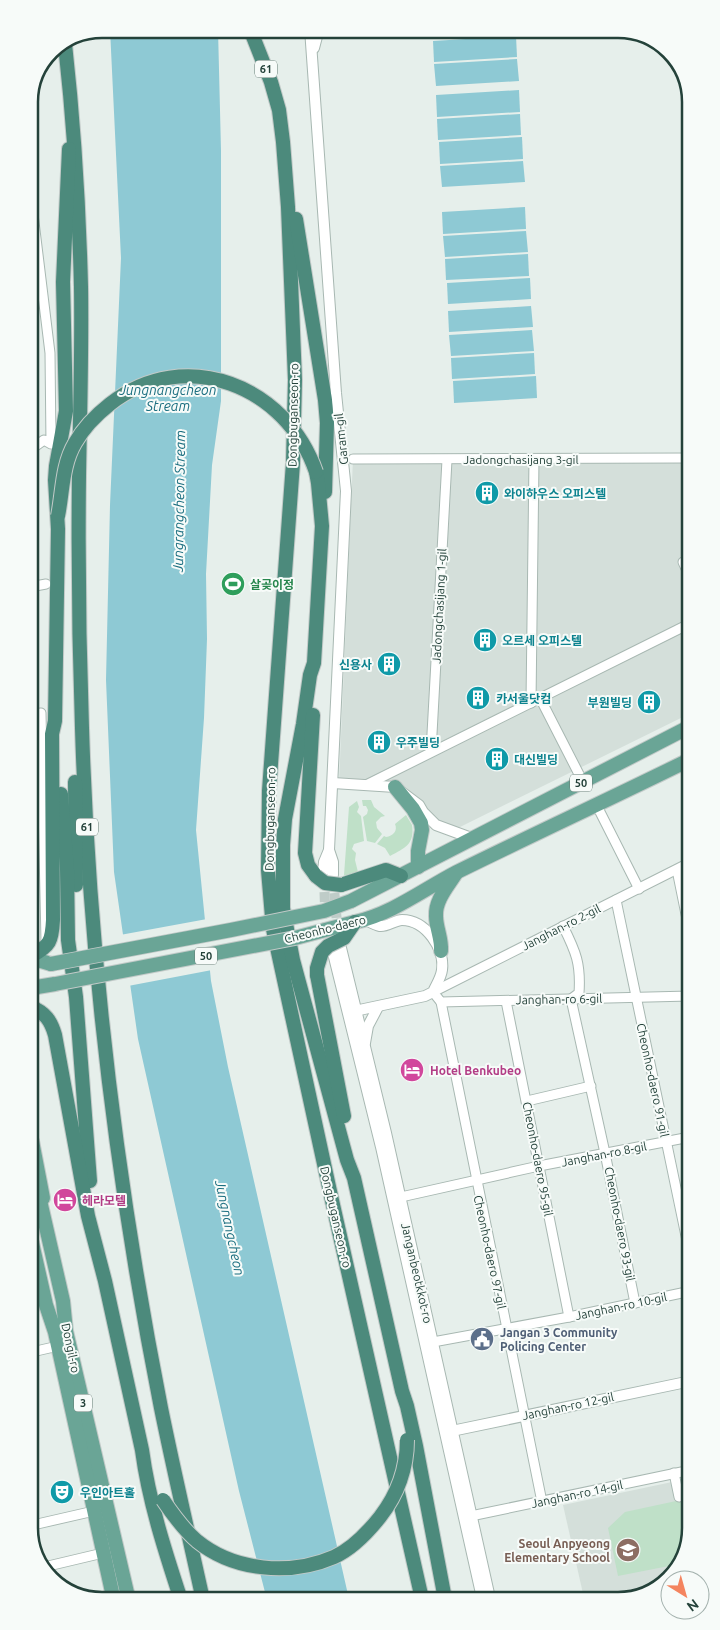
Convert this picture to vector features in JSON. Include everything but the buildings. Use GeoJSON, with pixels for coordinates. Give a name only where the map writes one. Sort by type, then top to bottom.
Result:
{"type":"FeatureCollection","features":[{"type":"Feature","properties":{"kind":"highway","name":"Dongbuganseon-ro"},"geometry":{"type":"LineString","coordinates":[[253,37],[271,82],[279,110],[286,166],[295,380],[292,483],[269,791],[267,835],[270,900],[278,957],[420,1592]]}},
{"type":"Feature","properties":{"kind":"highway","name":"61"},"geometry":{"type":"LineString","coordinates":[[65,49],[78,187],[81,290],[79,479],[82,729],[99,994],[141,1298],[161,1408],[201,1592]]}},
{"type":"Feature","properties":{"kind":"highway"},"geometry":{"type":"LineString","coordinates":[[58,523],[55,502],[56,466],[66,411],[63,274],[67,163],[72,118]]}},
{"type":"Feature","properties":{"kind":"highway"},"geometry":{"type":"LineString","coordinates":[[286,166],[302,252],[325,400],[327,423],[325,512],[322,526]]}},
{"type":"Feature","properties":{"kind":"highway"},"geometry":{"type":"LineString","coordinates":[[96,1242],[76,997],[68,940],[67,869],[55,721],[58,523],[65,464],[69,453],[82,432],[103,410],[124,394],[144,385],[169,378],[209,378],[234,385],[260,397],[279,412],[295,430],[307,450],[316,472],[322,526],[305,853],[308,865],[328,877],[386,870],[401,876]]}},
{"type":"Feature","properties":{"kind":"highway"},"geometry":{"type":"LineString","coordinates":[[314,663],[310,675],[285,819],[283,908],[292,960],[347,1160],[354,1178]]}},
{"type":"Feature","properties":{"kind":"highway"},"geometry":{"type":"LineString","coordinates":[[37,953],[47,946],[51,938],[53,920],[52,734],[55,721]]}},
{"type":"Feature","properties":{"kind":"highway"},"geometry":{"type":"LineString","coordinates":[[73,974],[72,940],[76,900],[75,775],[82,729]]}},
{"type":"Feature","properties":{"kind":"highway"},"geometry":{"type":"LineString","coordinates":[[360,921],[344,938],[328,946],[322,952],[316,975],[352,1159],[354,1178],[416,1446],[444,1592]]}},
{"type":"Feature","properties":{"kind":"highway"},"geometry":{"type":"LineString","coordinates":[[37,1009],[52,1024],[55,1035],[88,1216],[96,1242],[153,1507],[178,1592]]}},
{"type":"Feature","properties":{"kind":"highway"},"geometry":{"type":"LineString","coordinates":[[142,1450],[163,1500],[174,1516],[190,1534],[218,1554],[255,1566],[294,1567],[308,1565],[335,1556],[347,1549],[375,1523],[389,1504],[400,1482],[406,1461],[407,1440],[402,1391]]}},
{"type":"Feature","properties":{"kind":"main road","name":"Cheonho-daero"},"geometry":{"type":"LineString","coordinates":[[37,965],[240,928],[324,910],[351,901],[682,731]]}},
{"type":"Feature","properties":{"kind":"main road","name":"Cheonho-daero"},"geometry":{"type":"LineString","coordinates":[[37,987],[295,938],[360,921],[682,764]]}},
{"type":"Feature","properties":{"kind":"main road"},"geometry":{"type":"LineString","coordinates":[[395,787],[413,809],[420,823],[422,830],[418,851],[418,867]]}},
{"type":"Feature","properties":{"kind":"main road"},"geometry":{"type":"LineString","coordinates":[[440,951],[442,943],[436,916],[437,905],[456,873]]}},
{"type":"Feature","properties":{"kind":"main road"},"geometry":{"type":"LineString","coordinates":[[37,959],[51,964]]}},
{"type":"Feature","properties":{"kind":"main road"},"geometry":{"type":"LineString","coordinates":[[37,1165],[44,1196],[41,1205]]}},
{"type":"Feature","properties":{"kind":"main road","name":"Dongil-ro"},"geometry":{"type":"LineString","coordinates":[[37,1201],[41,1205],[63,1301],[66,1331],[127,1592]]}},
{"type":"Feature","properties":{"kind":"main road","name":"Dongil-ro"},"geometry":{"type":"LineString","coordinates":[[37,1264],[58,1346],[112,1592]]}},
{"type":"Feature","properties":{"kind":"street","name":"Garam-gil"},"geometry":{"type":"LineString","coordinates":[[310,37],[336,384],[346,491],[333,783],[329,850],[324,862],[328,877]]}},
{"type":"Feature","properties":{"kind":"street"},"geometry":{"type":"LineString","coordinates":[[311,56],[317,37]]}},
{"type":"Feature","properties":{"kind":"street"},"geometry":{"type":"LineString","coordinates":[[38,251],[50,353],[51,444],[44,440],[38,444]]}},
{"type":"Feature","properties":{"kind":"street","name":"Jadongchasijang 3-gil"},"geometry":{"type":"LineString","coordinates":[[353,459],[682,458]]}},
{"type":"Feature","properties":{"kind":"street"},"geometry":{"type":"LineString","coordinates":[[531,703],[534,459]]}},
{"type":"Feature","properties":{"kind":"street","name":"Jadongchasijang 1-gil"},"geometry":{"type":"LineString","coordinates":[[431,752],[447,460]]}},
{"type":"Feature","properties":{"kind":"street"},"geometry":{"type":"LineString","coordinates":[[38,586],[46,584]]}},
{"type":"Feature","properties":{"kind":"street"},"geometry":{"type":"LineString","coordinates":[[366,785],[682,627]]}},
{"type":"Feature","properties":{"kind":"street"},"geometry":{"type":"LineString","coordinates":[[540,698],[583,782]]}},
{"type":"Feature","properties":{"kind":"street"},"geometry":{"type":"LineString","coordinates":[[38,713],[41,713],[47,946]]}},
{"type":"Feature","properties":{"kind":"street"},"geometry":{"type":"LineString","coordinates":[[333,783],[395,787],[419,804],[436,826],[474,839]]}},
{"type":"Feature","properties":{"kind":"street"},"geometry":{"type":"LineString","coordinates":[[597,806],[639,888]]}},
{"type":"Feature","properties":{"kind":"street","name":"Janghan-ro 2-gil"},"geometry":{"type":"LineString","coordinates":[[433,992],[682,867]]}},
{"type":"Feature","properties":{"kind":"street"},"geometry":{"type":"LineString","coordinates":[[676,870],[682,897]]}},
{"type":"Feature","properties":{"kind":"street","name":"Cheonho-daero 91-gil"},"geometry":{"type":"LineString","coordinates":[[616,900],[682,1221]]}},
{"type":"Feature","properties":{"kind":"street"},"geometry":{"type":"LineString","coordinates":[[352,1012],[414,999],[433,992],[442,970],[440,951],[428,932],[412,922],[402,920],[381,926],[360,921]]}},
{"type":"Feature","properties":{"kind":"street"},"geometry":{"type":"LineString","coordinates":[[563,926],[576,951],[579,965],[579,993],[571,999]]}},
{"type":"Feature","properties":{"kind":"street","name":"Janganbeotkkot-ro"},"geometry":{"type":"LineString","coordinates":[[337,951],[449,1431],[468,1517],[481,1592]]}},
{"type":"Feature","properties":{"kind":"street"},"geometry":{"type":"LineString","coordinates":[[433,992],[440,1002]]}},
{"type":"Feature","properties":{"kind":"street","name":"Janghan-ro 6-gil"},"geometry":{"type":"LineString","coordinates":[[440,1002],[682,996]]}},
{"type":"Feature","properties":{"kind":"street","name":"Cheonho-daero 93-gil"},"geometry":{"type":"LineString","coordinates":[[571,999],[636,1302]]}},
{"type":"Feature","properties":{"kind":"street","name":"Cheonho-daero 95-gil"},"geometry":{"type":"LineString","coordinates":[[506,1000],[569,1316]]}},
{"type":"Feature","properties":{"kind":"street","name":"Cheonho-daero 97-gil"},"geometry":{"type":"LineString","coordinates":[[440,1002],[542,1502]]}},
{"type":"Feature","properties":{"kind":"street"},"geometry":{"type":"LineString","coordinates":[[365,1047],[368,1026],[378,1007]]}},
{"type":"Feature","properties":{"kind":"street","name":"Janganbeotkkot-ro"},"geometry":{"type":"LineString","coordinates":[[352,1012],[365,1047],[400,1197],[433,1342],[449,1431]]}},
{"type":"Feature","properties":{"kind":"street"},"geometry":{"type":"LineString","coordinates":[[527,1101],[590,1086]]}},
{"type":"Feature","properties":{"kind":"street","name":"Janghan-ro 8-gil"},"geometry":{"type":"LineString","coordinates":[[400,1197],[539,1166],[682,1139]]}},
{"type":"Feature","properties":{"kind":"street","name":"Janghan-ro 10-gil"},"geometry":{"type":"LineString","coordinates":[[433,1342],[682,1293]]}},
{"type":"Feature","properties":{"kind":"street"},"geometry":{"type":"LineString","coordinates":[[37,1351],[58,1346]]}},
{"type":"Feature","properties":{"kind":"street","name":"Janghan-ro 12-gil"},"geometry":{"type":"LineString","coordinates":[[449,1431],[682,1383]]}},
{"type":"Feature","properties":{"kind":"street","name":"Janghan-ro 14-gil"},"geometry":{"type":"LineString","coordinates":[[468,1517],[682,1472]]}},
{"type":"Feature","properties":{"kind":"street"},"geometry":{"type":"LineString","coordinates":[[674,1473],[680,1497]]}},
{"type":"Feature","properties":{"kind":"street"},"geometry":{"type":"LineString","coordinates":[[37,1524],[94,1511]]}},
{"type":"Feature","properties":{"kind":"street","name":"Janganbeotkkot-ro"},"geometry":{"type":"LineString","coordinates":[[468,1517],[488,1592]]}},
{"type":"Feature","properties":{"kind":"street"},"geometry":{"type":"LineString","coordinates":[[50,1566],[104,1553]]}},
{"type":"Feature","properties":{"kind":"shaded area"},"geometry":{"type":"Polygon","coordinates":[[[682,458],[682,717],[460,827],[436,825],[395,787],[339,783],[353,459],[682,458]]]}},
{"type":"Feature","properties":{"kind":"shaded area","name":"Seoul Anpyeong Elementary School"},"geometry":{"type":"Polygon","coordinates":[[[682,1480],[681,1541],[676,1557],[669,1567],[666,1570],[660,1570],[660,1577],[654,1582],[639,1589],[618,1592],[583,1592],[563,1505],[682,1480]]]}},
{"type":"Feature","properties":{"kind":"green space"},"geometry":{"type":"Polygon","coordinates":[[[362,800],[371,800],[374,807],[385,816],[376,822],[377,828],[382,834],[375,843],[367,841],[363,817],[367,814],[368,810],[366,806],[363,806],[362,800]]]}},
{"type":"Feature","properties":{"kind":"green space"},"geometry":{"type":"Polygon","coordinates":[[[357,801],[359,807],[357,812],[361,816],[364,841],[354,844],[352,849],[356,853],[355,860],[358,872],[346,876],[344,875],[349,807],[357,801]]]}},
{"type":"Feature","properties":{"kind":"green space"},"geometry":{"type":"Polygon","coordinates":[[[406,815],[412,825],[412,837],[408,845],[390,856],[385,848],[377,844],[384,836],[391,836],[393,834],[396,829],[395,824],[406,815]]]}},
{"type":"Feature","properties":{"kind":"green space"},"geometry":{"type":"Polygon","coordinates":[[[682,1500],[681,1541],[676,1557],[670,1566],[618,1576],[608,1528],[625,1512],[682,1500]]]}},
{"type":"Feature","properties":{"kind":"water","name":"Jungnangcheon Stream"},"geometry":{"type":"Polygon","coordinates":[[[110,37],[218,37],[221,151],[221,401],[212,465],[206,574],[207,639],[204,718],[196,830],[211,981],[228,1067],[347,1592],[265,1592],[239,1491],[138,1039],[114,872],[106,680],[110,505],[121,258],[110,37]]]}},
{"type":"Feature","properties":{"kind":"water"},"geometry":{"type":"Polygon","coordinates":[[[516,38],[517,57],[434,62],[433,41],[516,38]]]}},
{"type":"Feature","properties":{"kind":"water"},"geometry":{"type":"Polygon","coordinates":[[[517,59],[519,81],[436,86],[434,64],[517,59]]]}},
{"type":"Feature","properties":{"kind":"water"},"geometry":{"type":"Polygon","coordinates":[[[519,90],[520,112],[437,117],[436,95],[519,90]]]}},
{"type":"Feature","properties":{"kind":"water"},"geometry":{"type":"Polygon","coordinates":[[[520,114],[521,135],[438,140],[437,119],[520,114]]]}},
{"type":"Feature","properties":{"kind":"water"},"geometry":{"type":"Polygon","coordinates":[[[522,137],[523,159],[440,164],[439,142],[522,137]]]}},
{"type":"Feature","properties":{"kind":"water"},"geometry":{"type":"Polygon","coordinates":[[[523,161],[525,182],[442,187],[440,166],[523,161]]]}},
{"type":"Feature","properties":{"kind":"water"},"geometry":{"type":"Polygon","coordinates":[[[525,207],[526,229],[443,234],[442,212],[525,207]]]}},
{"type":"Feature","properties":{"kind":"water"},"geometry":{"type":"Polygon","coordinates":[[[526,231],[528,252],[445,257],[443,236],[526,231]]]}},
{"type":"Feature","properties":{"kind":"water"},"geometry":{"type":"Polygon","coordinates":[[[528,254],[529,276],[446,280],[445,259],[528,254]]]}},
{"type":"Feature","properties":{"kind":"water"},"geometry":{"type":"Polygon","coordinates":[[[530,278],[531,299],[448,304],[447,283],[530,278]]]}},
{"type":"Feature","properties":{"kind":"water"},"geometry":{"type":"Polygon","coordinates":[[[531,306],[533,327],[449,332],[448,311],[531,306]]]}},
{"type":"Feature","properties":{"kind":"water"},"geometry":{"type":"Polygon","coordinates":[[[532,330],[534,351],[451,356],[449,335],[532,330]]]}},
{"type":"Feature","properties":{"kind":"water"},"geometry":{"type":"Polygon","coordinates":[[[534,353],[535,374],[452,379],[451,358],[534,353]]]}},
{"type":"Feature","properties":{"kind":"water"},"geometry":{"type":"Polygon","coordinates":[[[536,376],[537,398],[454,403],[453,381],[536,376]]]}},
{"type":"Feature","properties":{"kind":"pier"},"geometry":{"type":"Polygon","coordinates":[[[207,919],[212,970],[128,986],[120,935],[207,919]]]}},
{"type":"Feature","properties":{"kind":"tunnel"},"geometry":{"type":"LineString","coordinates":[[324,877],[325,907],[329,935]]}},
{"type":"Feature","properties":{"kind":"tunnel"},"geometry":{"type":"LineString","coordinates":[[333,878],[338,934]]}},
{"type":"Feature","properties":{"kind":"place","name":"와이하우스 오피스텔"},"geometry":{"type":"Point","coordinates":[487,493]}},
{"type":"Feature","properties":{"kind":"place","name":"살곶이정"},"geometry":{"type":"Point","coordinates":[233,584]}},
{"type":"Feature","properties":{"kind":"place","name":"오르세 오피스텔"},"geometry":{"type":"Point","coordinates":[485,640]}},
{"type":"Feature","properties":{"kind":"place","name":"신용사"},"geometry":{"type":"Point","coordinates":[389,664]}},
{"type":"Feature","properties":{"kind":"place","name":"카서울닷컴"},"geometry":{"type":"Point","coordinates":[478,698]}},
{"type":"Feature","properties":{"kind":"place","name":"부원빌딩"},"geometry":{"type":"Point","coordinates":[649,702]}},
{"type":"Feature","properties":{"kind":"place","name":"우주빌딩"},"geometry":{"type":"Point","coordinates":[379,742]}},
{"type":"Feature","properties":{"kind":"place","name":"대신빌딩"},"geometry":{"type":"Point","coordinates":[497,759]}},
{"type":"Feature","properties":{"kind":"place","name":"Hotel Benkubeo"},"geometry":{"type":"Point","coordinates":[412,1070]}},
{"type":"Feature","properties":{"kind":"place","name":"헤라모텔"},"geometry":{"type":"Point","coordinates":[65,1200]}},
{"type":"Feature","properties":{"kind":"place","name":"Jangan 3 Community Policing Center"},"geometry":{"type":"Point","coordinates":[482,1339]}},
{"type":"Feature","properties":{"kind":"place","name":"우인아트홀"},"geometry":{"type":"Point","coordinates":[62,1492]}},
{"type":"Feature","properties":{"kind":"place","name":"Seoul Anpyeong Elementary School"},"geometry":{"type":"Point","coordinates":[628,1550]}},
{"type":"Feature","properties":{"kind":"water label","name":"Jungrangcheon Stream"},"geometry":{"type":"Point","coordinates":[179,501]}},
{"type":"Feature","properties":{"kind":"water label","name":"Jungnangcheon"},"geometry":{"type":"Point","coordinates":[230,1228]}}]}
